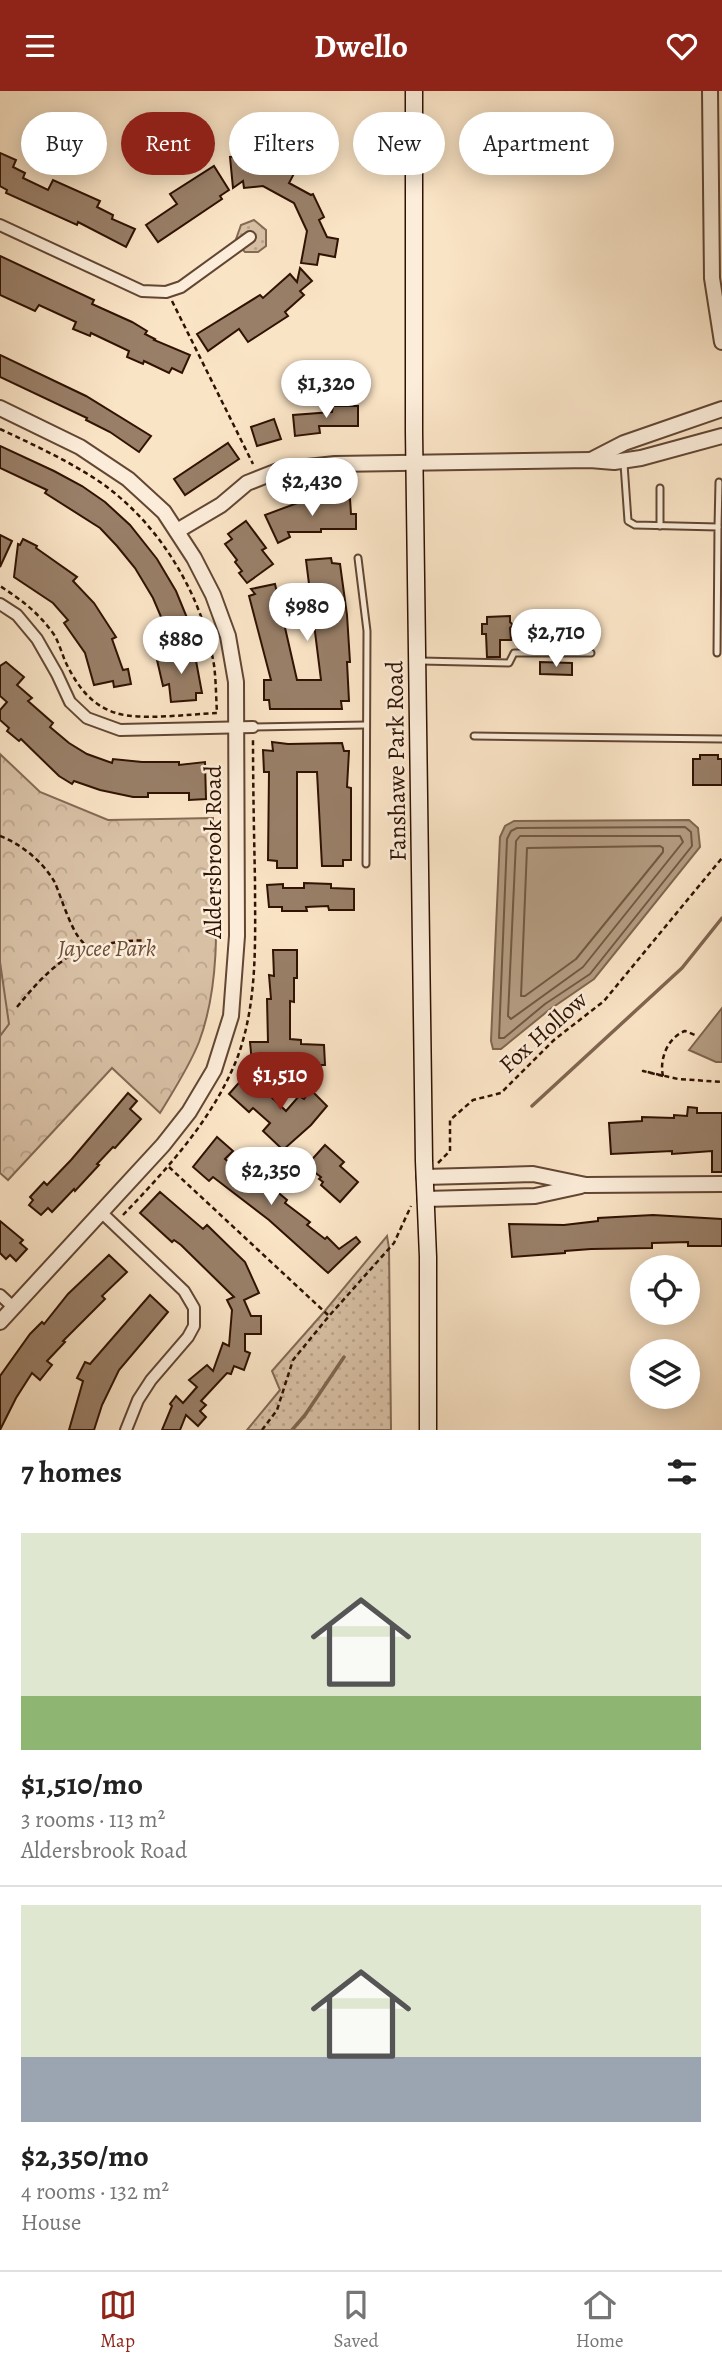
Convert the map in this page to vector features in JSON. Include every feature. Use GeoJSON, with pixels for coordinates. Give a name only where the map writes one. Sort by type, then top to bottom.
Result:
{"type":"FeatureCollection","features":[{"type":"Feature","properties":{"kind":"main road","name":"Fanshawe Park Road"},"geometry":{"type":"LineString","coordinates":[[414,91],[414,463],[424,1177],[420,1199],[428,1257],[428,1430]]}},
{"type":"Feature","properties":{"kind":"street"},"geometry":{"type":"LineString","coordinates":[[710,91],[716,166],[712,278],[722,342]]}},
{"type":"Feature","properties":{"kind":"street"},"geometry":{"type":"LineString","coordinates":[[0,225],[142,291],[166,292],[181,287],[250,237]]}},
{"type":"Feature","properties":{"kind":"street","name":"Aldersbrook Road"},"geometry":{"type":"LineString","coordinates":[[0,408],[80,447],[128,479],[164,512],[194,558],[213,595],[228,636],[236,682],[237,936],[231,1016],[214,1070],[189,1112],[102,1213],[0,1322]]}},
{"type":"Feature","properties":{"kind":"street"},"geometry":{"type":"LineString","coordinates":[[590,460],[624,443],[722,409]]}},
{"type":"Feature","properties":{"kind":"street"},"geometry":{"type":"LineString","coordinates":[[177,531],[221,505],[247,483],[280,470],[335,464],[624,461],[722,436]]}},
{"type":"Feature","properties":{"kind":"street"},"geometry":{"type":"LineString","coordinates":[[0,604],[17,615],[37,639],[69,702],[87,718],[120,730],[253,727]]}},
{"type":"Feature","properties":{"kind":"street"},"geometry":{"type":"LineString","coordinates":[[424,1177],[533,1174],[586,1185]]}},
{"type":"Feature","properties":{"kind":"street"},"geometry":{"type":"LineString","coordinates":[[420,1199],[535,1196],[586,1185],[722,1184]]}},
{"type":"Feature","properties":{"kind":"street"},"geometry":{"type":"LineString","coordinates":[[102,1213],[184,1291],[194,1308],[195,1316],[188,1337],[138,1399],[126,1430]]}},
{"type":"Feature","properties":{"kind":"street"},"geometry":{"type":"LineString","coordinates":[[0,1295],[13,1307]]}},
{"type":"Feature","properties":{"kind":"lane"},"geometry":{"type":"LineString","coordinates":[[624,461],[628,521],[635,526],[718,527]]}},
{"type":"Feature","properties":{"kind":"lane"},"geometry":{"type":"LineString","coordinates":[[717,653],[719,482]]}},
{"type":"Feature","properties":{"kind":"lane"},"geometry":{"type":"LineString","coordinates":[[660,488],[660,526]]}},
{"type":"Feature","properties":{"kind":"lane"},"geometry":{"type":"LineString","coordinates":[[358,558],[367,631],[366,864]]}},
{"type":"Feature","properties":{"kind":"lane"},"geometry":{"type":"LineString","coordinates":[[418,661],[509,663],[514,653],[591,653]]}},
{"type":"Feature","properties":{"kind":"lane"},"geometry":{"type":"LineString","coordinates":[[253,727],[366,725]]}},
{"type":"Feature","properties":{"kind":"lane"},"geometry":{"type":"LineString","coordinates":[[474,736],[722,739]]}},
{"type":"Feature","properties":{"kind":"path"},"geometry":{"type":"LineString","coordinates":[[170,298],[253,464]]}},
{"type":"Feature","properties":{"kind":"path"},"geometry":{"type":"LineString","coordinates":[[0,429],[53,454],[102,483],[146,524],[164,546],[201,615],[214,667],[217,713],[136,716],[118,714],[100,707],[75,679],[57,639],[38,614],[0,586]]}},
{"type":"Feature","properties":{"kind":"path"},"geometry":{"type":"LineString","coordinates":[[253,727],[255,940]]}},
{"type":"Feature","properties":{"kind":"path"},"geometry":{"type":"LineString","coordinates":[[0,836],[14,841],[33,856],[53,879],[77,935],[86,946],[96,948],[108,943],[149,940]]}},
{"type":"Feature","properties":{"kind":"path","name":"Fox Hollow"},"geometry":{"type":"LineString","coordinates":[[424,1177],[450,1151],[450,1120],[473,1100],[501,1093],[554,1040],[604,1001],[722,858]]}},
{"type":"Feature","properties":{"kind":"path"},"geometry":{"type":"LineString","coordinates":[[17,1007],[41,976],[86,946]]}},
{"type":"Feature","properties":{"kind":"path"},"geometry":{"type":"LineString","coordinates":[[695,1035],[685,1031],[675,1036],[663,1060],[663,1076],[722,1082]]}},
{"type":"Feature","properties":{"kind":"path"},"geometry":{"type":"LineString","coordinates":[[113,1225],[169,1167],[213,1105]]}},
{"type":"Feature","properties":{"kind":"path"},"geometry":{"type":"LineString","coordinates":[[169,1167],[328,1316]]}},
{"type":"Feature","properties":{"kind":"path"},"geometry":{"type":"LineString","coordinates":[[261,1430],[277,1410],[293,1360],[328,1316],[394,1243],[420,1199]]}},
{"type":"Feature","properties":{"kind":"green space"},"geometry":{"type":"Polygon","coordinates":[[[254,220],[266,230],[266,246],[258,252],[245,252],[235,242],[241,225],[254,220]]]}},
{"type":"Feature","properties":{"kind":"green space","name":"Jaycee Park"},"geometry":{"type":"Polygon","coordinates":[[[0,754],[40,792],[108,820],[213,818],[216,902],[215,960],[207,1015],[191,1060],[160,1113],[112,1068],[8,1180],[0,1173],[0,754]]]}},
{"type":"Feature","properties":{"kind":"green space"},"geometry":{"type":"Polygon","coordinates":[[[0,962],[9,1024],[0,1036],[0,962]]]}},
{"type":"Feature","properties":{"kind":"green space"},"geometry":{"type":"Polygon","coordinates":[[[387,1236],[391,1430],[247,1430],[280,1390],[272,1371],[387,1236]]]}},
{"type":"Feature","properties":{"kind":"water"},"geometry":{"type":"Polygon","coordinates":[[[689,820],[698,828],[700,847],[594,979],[549,1010],[501,1049],[493,1049],[491,1041],[500,837],[505,826],[514,821],[689,820]]]}},
{"type":"Feature","properties":{"kind":"water"},"geometry":{"type":"Polygon","coordinates":[[[722,1008],[722,1062],[716,1062],[689,1050],[722,1008]]]}},
{"type":"Feature","properties":{"kind":"building"},"geometry":{"type":"Polygon","coordinates":[[[0,153],[16,160],[13,167],[21,171],[23,178],[48,190],[53,180],[100,201],[97,207],[113,215],[112,219],[135,229],[126,247],[78,222],[77,225],[6,193],[7,190],[0,186],[0,153]]]}},
{"type":"Feature","properties":{"kind":"building"},"geometry":{"type":"Polygon","coordinates":[[[215,168],[229,190],[220,196],[222,199],[158,242],[146,225],[177,204],[170,194],[200,175],[215,175],[215,168]]]}},
{"type":"Feature","properties":{"kind":"building"},"geometry":{"type":"Polygon","coordinates":[[[232,175],[293,175],[289,183],[313,194],[324,217],[319,220],[327,237],[338,239],[335,257],[319,254],[317,265],[301,263],[307,231],[294,203],[263,186],[244,188],[243,181],[233,188],[232,175]]]}},
{"type":"Feature","properties":{"kind":"building"},"geometry":{"type":"Polygon","coordinates":[[[0,256],[94,300],[92,304],[132,322],[147,331],[145,334],[154,340],[190,355],[182,373],[172,368],[169,373],[144,361],[143,364],[127,357],[129,351],[91,333],[90,336],[73,329],[76,322],[39,305],[35,311],[0,295],[0,256]]]}},
{"type":"Feature","properties":{"kind":"building"},"geometry":{"type":"Polygon","coordinates":[[[300,268],[312,281],[300,291],[304,295],[285,312],[288,316],[248,342],[239,329],[208,351],[197,334],[260,295],[263,298],[290,274],[297,282],[300,268]]]}},
{"type":"Feature","properties":{"kind":"building"},"geometry":{"type":"Polygon","coordinates":[[[0,355],[86,396],[151,436],[139,452],[110,432],[86,420],[87,418],[0,377],[0,355]]]}},
{"type":"Feature","properties":{"kind":"building"},"geometry":{"type":"Polygon","coordinates":[[[333,406],[358,406],[358,426],[319,426],[320,433],[295,436],[293,415],[332,412],[333,406]]]}},
{"type":"Feature","properties":{"kind":"building"},"geometry":{"type":"Polygon","coordinates":[[[274,419],[281,439],[257,446],[251,427],[274,419]]]}},
{"type":"Feature","properties":{"kind":"building"},"geometry":{"type":"Polygon","coordinates":[[[228,443],[239,459],[185,495],[174,479],[228,443]]]}},
{"type":"Feature","properties":{"kind":"building"},"geometry":{"type":"Polygon","coordinates":[[[0,446],[82,486],[130,525],[157,559],[176,591],[192,630],[170,638],[153,598],[135,568],[117,546],[100,528],[45,493],[47,490],[0,468],[0,446]]]}},
{"type":"Feature","properties":{"kind":"building"},"geometry":{"type":"Polygon","coordinates":[[[350,499],[351,514],[356,514],[356,529],[288,532],[290,537],[278,543],[265,515],[300,502],[350,499]]]}},
{"type":"Feature","properties":{"kind":"building"},"geometry":{"type":"Polygon","coordinates":[[[246,521],[266,548],[262,550],[273,564],[247,583],[239,573],[242,571],[235,562],[237,560],[225,544],[232,539],[228,534],[246,521]]]}},
{"type":"Feature","properties":{"kind":"building"},"geometry":{"type":"Polygon","coordinates":[[[0,535],[12,541],[0,567],[0,535]]]}},
{"type":"Feature","properties":{"kind":"building"},"geometry":{"type":"Polygon","coordinates":[[[23,539],[37,546],[36,548],[77,577],[73,581],[94,603],[116,637],[112,639],[123,670],[128,669],[131,684],[114,687],[113,681],[94,685],[85,653],[64,623],[68,620],[53,603],[14,577],[18,544],[20,545],[23,539]]]}},
{"type":"Feature","properties":{"kind":"building"},"geometry":{"type":"Polygon","coordinates":[[[331,558],[332,563],[340,564],[347,615],[349,701],[341,701],[342,709],[270,709],[269,700],[264,700],[264,680],[271,680],[249,596],[255,594],[251,589],[275,584],[297,680],[321,680],[306,560],[331,558]]]}},
{"type":"Feature","properties":{"kind":"building"},"geometry":{"type":"Polygon","coordinates":[[[510,616],[513,625],[510,628],[511,640],[500,640],[500,657],[487,657],[486,634],[482,634],[482,624],[487,624],[487,617],[510,616]]]}},
{"type":"Feature","properties":{"kind":"building"},"geometry":{"type":"Polygon","coordinates":[[[194,650],[202,693],[196,693],[196,700],[171,702],[169,684],[163,686],[157,660],[194,650]]]}},
{"type":"Feature","properties":{"kind":"building"},"geometry":{"type":"Polygon","coordinates":[[[6,662],[24,677],[17,685],[32,698],[28,701],[53,723],[50,727],[69,743],[87,754],[112,763],[113,759],[179,762],[179,765],[205,762],[206,799],[189,800],[189,793],[148,793],[148,797],[133,797],[74,781],[72,784],[59,776],[21,739],[19,741],[7,731],[9,728],[0,720],[0,710],[7,702],[0,696],[0,666],[6,662]]]}},
{"type":"Feature","properties":{"kind":"building"},"geometry":{"type":"Polygon","coordinates":[[[540,662],[572,663],[572,675],[540,674],[540,662]]]}},
{"type":"Feature","properties":{"kind":"building"},"geometry":{"type":"Polygon","coordinates":[[[272,742],[342,743],[344,751],[349,751],[347,787],[351,788],[351,860],[343,860],[343,866],[322,866],[317,772],[297,772],[297,868],[277,868],[277,861],[268,860],[269,772],[264,772],[263,750],[273,751],[272,742]]]}},
{"type":"Feature","properties":{"kind":"building"},"geometry":{"type":"Polygon","coordinates":[[[700,755],[718,755],[718,759],[722,759],[722,785],[693,785],[693,759],[700,759],[700,755]]]}},
{"type":"Feature","properties":{"kind":"building"},"geometry":{"type":"Polygon","coordinates":[[[304,883],[331,884],[331,888],[354,889],[354,910],[329,910],[328,906],[306,907],[307,911],[282,911],[282,907],[269,907],[267,885],[283,884],[283,888],[304,888],[304,883]]]}},
{"type":"Feature","properties":{"kind":"building"},"geometry":{"type":"Polygon","coordinates":[[[273,950],[297,950],[294,1002],[290,1001],[290,1039],[301,1040],[301,1044],[324,1045],[325,1065],[298,1065],[299,1060],[277,1059],[278,1063],[252,1063],[250,1042],[268,1042],[267,999],[271,999],[269,975],[274,976],[273,950]]]}},
{"type":"Feature","properties":{"kind":"building"},"geometry":{"type":"Polygon","coordinates":[[[244,1077],[260,1094],[265,1091],[286,1111],[299,1096],[304,1099],[311,1090],[327,1106],[311,1125],[283,1150],[263,1131],[270,1123],[253,1108],[249,1112],[229,1094],[244,1077]]]}},
{"type":"Feature","properties":{"kind":"building"},"geometry":{"type":"Polygon","coordinates":[[[128,1093],[137,1101],[130,1109],[141,1119],[75,1191],[74,1189],[52,1212],[48,1208],[41,1215],[29,1205],[33,1200],[30,1197],[44,1182],[47,1185],[71,1160],[128,1093]]]}},
{"type":"Feature","properties":{"kind":"building"},"geometry":{"type":"Polygon","coordinates":[[[688,1107],[697,1108],[697,1113],[722,1113],[722,1172],[712,1172],[712,1151],[611,1154],[609,1123],[642,1121],[642,1117],[687,1116],[688,1107]]]}},
{"type":"Feature","properties":{"kind":"building"},"geometry":{"type":"Polygon","coordinates":[[[217,1137],[233,1151],[225,1159],[253,1182],[257,1178],[266,1186],[268,1184],[287,1200],[285,1203],[310,1222],[307,1225],[325,1239],[327,1237],[339,1249],[356,1237],[360,1242],[328,1273],[269,1220],[213,1177],[209,1181],[193,1167],[217,1137]]]}},
{"type":"Feature","properties":{"kind":"building"},"geometry":{"type":"Polygon","coordinates":[[[325,1145],[344,1162],[340,1166],[358,1182],[340,1202],[321,1185],[321,1177],[306,1166],[325,1145]]]}},
{"type":"Feature","properties":{"kind":"building"},"geometry":{"type":"Polygon","coordinates":[[[160,1192],[203,1229],[207,1225],[245,1262],[259,1293],[244,1300],[251,1316],[261,1316],[261,1334],[245,1334],[245,1351],[250,1353],[244,1370],[234,1366],[231,1374],[227,1373],[201,1401],[206,1405],[200,1411],[206,1417],[198,1426],[186,1415],[180,1430],[162,1430],[172,1406],[170,1404],[176,1396],[183,1403],[197,1387],[189,1380],[207,1365],[213,1371],[223,1343],[229,1346],[232,1310],[227,1300],[234,1297],[181,1245],[174,1240],[172,1242],[140,1213],[160,1192]]]}},
{"type":"Feature","properties":{"kind":"building"},"geometry":{"type":"Polygon","coordinates":[[[653,1215],[722,1219],[722,1246],[688,1246],[688,1242],[652,1243],[652,1248],[591,1249],[512,1257],[509,1224],[564,1225],[598,1221],[598,1218],[653,1215]]]}},
{"type":"Feature","properties":{"kind":"building"},"geometry":{"type":"Polygon","coordinates":[[[0,1221],[23,1240],[20,1243],[27,1249],[16,1261],[10,1255],[6,1259],[0,1253],[0,1221]]]}},
{"type":"Feature","properties":{"kind":"building"},"geometry":{"type":"Polygon","coordinates":[[[109,1255],[127,1272],[102,1296],[105,1299],[63,1341],[65,1342],[47,1361],[52,1365],[40,1380],[32,1373],[0,1430],[0,1376],[30,1334],[42,1322],[44,1324],[68,1294],[109,1255]]]}},
{"type":"Feature","properties":{"kind":"building"},"geometry":{"type":"Polygon","coordinates":[[[150,1295],[168,1312],[119,1370],[102,1405],[94,1430],[69,1430],[83,1381],[77,1378],[85,1362],[90,1364],[150,1295]]]}},
{"type":"Feature","properties":{"kind":"waterway"},"geometry":{"type":"LineString","coordinates":[[532,1106],[682,968],[722,918]]}},
{"type":"Feature","properties":{"kind":"waterway"},"geometry":{"type":"LineString","coordinates":[[292,1430],[344,1357]]}}]}
